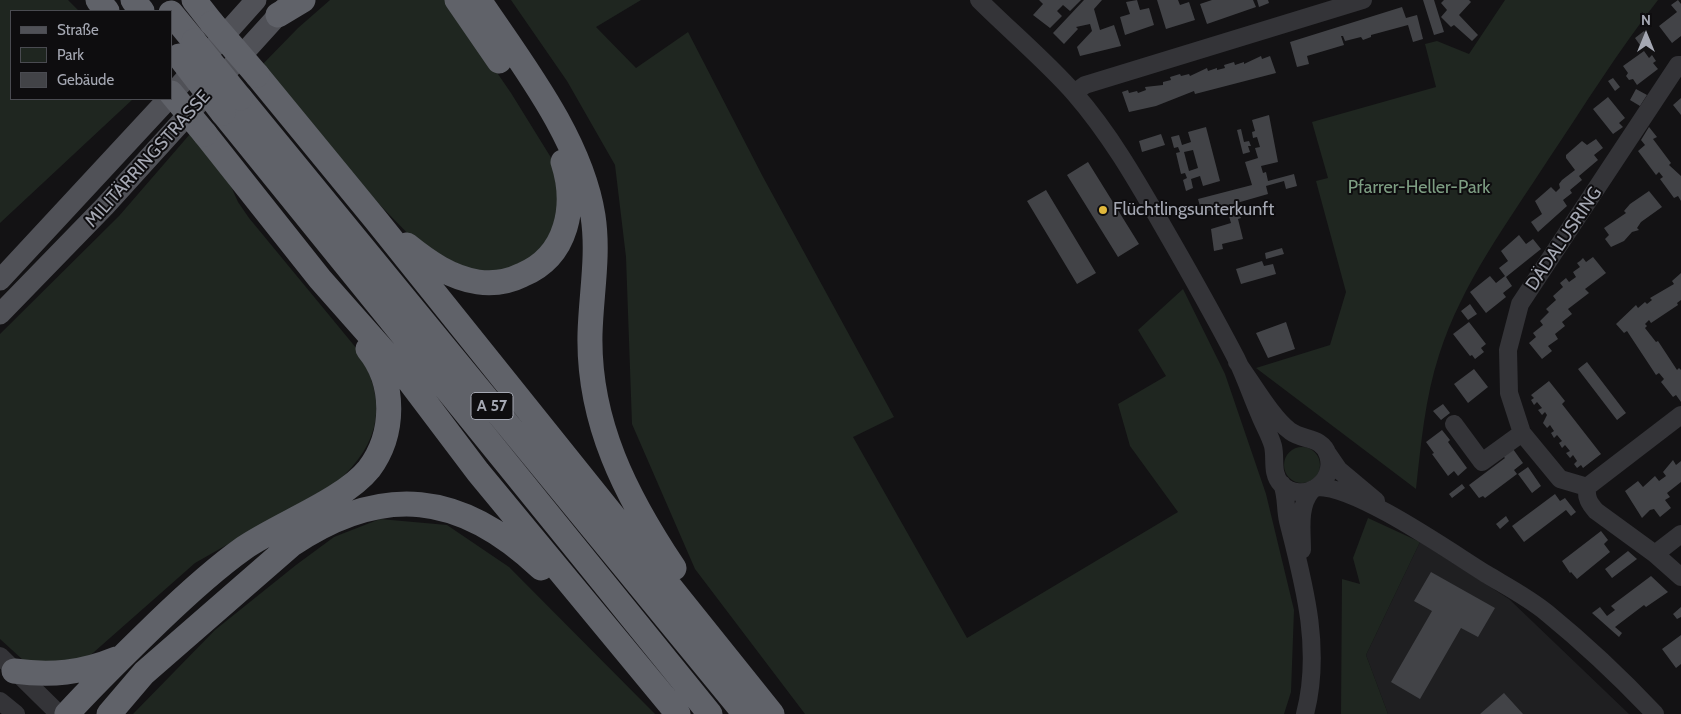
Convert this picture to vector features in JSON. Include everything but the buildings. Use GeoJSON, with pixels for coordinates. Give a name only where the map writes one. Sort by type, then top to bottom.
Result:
{"type":"FeatureCollection","features":[{"type":"Feature","properties":{"kind":"highway"},"geometry":{"type":"LineString","coordinates":[[133,0],[141,10]]}},
{"type":"Feature","properties":{"kind":"highway","name":"A 57"},"geometry":{"type":"LineString","coordinates":[[160,0],[168,10]]}},
{"type":"Feature","properties":{"kind":"highway"},"geometry":{"type":"LineString","coordinates":[[194,0],[376,220],[772,714]]}},
{"type":"Feature","properties":{"kind":"highway"},"geometry":{"type":"LineString","coordinates":[[285,7],[303,0]]}},
{"type":"Feature","properties":{"kind":"highway"},"geometry":{"type":"LineString","coordinates":[[376,220],[423,258],[447,272],[483,282],[509,280],[537,268],[551,256],[564,232],[569,211],[570,191],[568,176],[560,154],[539,118],[457,0]]}},
{"type":"Feature","properties":{"kind":"highway"},"geometry":{"type":"LineString","coordinates":[[480,0],[567,137],[586,190],[593,217],[594,239],[590,361],[596,405],[607,444],[626,490],[646,526],[746,680]]}},
{"type":"Feature","properties":{"kind":"highway","name":"A 57"},"geometry":{"type":"LineString","coordinates":[[172,19],[181,48],[232,105],[745,714]]}},
{"type":"Feature","properties":{"kind":"highway"},"geometry":{"type":"LineString","coordinates":[[172,95],[320,279],[404,374],[478,472],[678,714]]}},
{"type":"Feature","properties":{"kind":"highway","name":"A 57"},"geometry":{"type":"LineString","coordinates":[[232,105],[441,383],[710,714]]}},
{"type":"Feature","properties":{"kind":"highway"},"geometry":{"type":"LineString","coordinates":[[320,279],[441,383]]}},
{"type":"Feature","properties":{"kind":"highway"},"geometry":{"type":"LineString","coordinates":[[67,714],[121,657],[221,566],[268,533],[344,491],[368,470],[375,459],[385,441],[389,419],[385,378],[375,358],[343,318],[320,279]]}},
{"type":"Feature","properties":{"kind":"highway"},"geometry":{"type":"LineString","coordinates":[[115,709],[144,673],[291,545],[309,532],[344,515],[368,507],[393,504],[420,504],[456,512],[491,527],[539,566],[619,644]]}},
{"type":"Feature","properties":{"kind":"highway"},"geometry":{"type":"LineString","coordinates":[[7,663],[40,674],[75,672],[97,667],[121,657]]}},
{"type":"Feature","properties":{"kind":"main road","name":"MILITÄRRINGSTRASSE"},"geometry":{"type":"LineString","coordinates":[[172,93],[256,0]]}},
{"type":"Feature","properties":{"kind":"main road","name":"MILITÄRRINGSTRASSE"},"geometry":{"type":"LineString","coordinates":[[0,314],[105,206],[285,7]]}},
{"type":"Feature","properties":{"kind":"main road","name":"MILITÄRRINGSTRASSE"},"geometry":{"type":"LineString","coordinates":[[0,280],[167,100]]}},
{"type":"Feature","properties":{"kind":"street"},"geometry":{"type":"LineString","coordinates":[[978,0],[1074,93],[1127,164],[1204,297],[1237,362],[1273,447],[1277,478],[1286,493],[1287,515],[1303,581],[1312,636],[1304,714]]}},
{"type":"Feature","properties":{"kind":"street"},"geometry":{"type":"LineString","coordinates":[[1074,93],[1085,85],[1363,0]]}},
{"type":"Feature","properties":{"kind":"street","name":"DÄDALUSRING"},"geometry":{"type":"LineString","coordinates":[[1587,487],[1560,479],[1522,433],[1509,393],[1508,350],[1520,304],[1678,65],[1681,65]]}},
{"type":"Feature","properties":{"kind":"street"},"geometry":{"type":"LineString","coordinates":[[1237,362],[1281,423],[1291,432],[1314,440],[1322,445],[1338,470],[1402,522]]}},
{"type":"Feature","properties":{"kind":"street"},"geometry":{"type":"LineString","coordinates":[[1681,415],[1587,487],[1586,494],[1589,504],[1596,511],[1655,554],[1681,577]]}},
{"type":"Feature","properties":{"kind":"street"},"geometry":{"type":"LineString","coordinates":[[1454,424],[1482,462],[1522,433]]}},
{"type":"Feature","properties":{"kind":"street"},"geometry":{"type":"LineString","coordinates":[[1274,462],[1275,455],[1285,442],[1294,438],[1304,437]]}},
{"type":"Feature","properties":{"kind":"street"},"geometry":{"type":"LineString","coordinates":[[1303,581],[1302,516],[1305,499],[1328,474],[1330,464],[1328,454]]}},
{"type":"Feature","properties":{"kind":"street"},"geometry":{"type":"LineString","coordinates":[[1282,484],[1295,492],[1331,487],[1345,492],[1402,522],[1545,611],[1621,678],[1655,714]]}},
{"type":"Feature","properties":{"kind":"street"},"geometry":{"type":"LineString","coordinates":[[1655,554],[1681,534]]}},
{"type":"Feature","properties":{"kind":"street"},"geometry":{"type":"LineString","coordinates":[[7,663],[59,714]]}},
{"type":"Feature","properties":{"kind":"street"},"geometry":{"type":"LineString","coordinates":[[0,701],[16,714]]}},
{"type":"Feature","properties":{"kind":"shaded area"},"geometry":{"type":"Polygon","coordinates":[[[1420,542],[1509,599],[1629,714],[1388,714],[1366,655],[1420,542]]]}},
{"type":"Feature","properties":{"kind":"green space"},"geometry":{"type":"Polygon","coordinates":[[[0,0],[68,0],[78,10],[10,10],[10,100],[132,100],[0,223],[0,0]]]}},
{"type":"Feature","properties":{"kind":"green space"},"geometry":{"type":"Polygon","coordinates":[[[330,0],[447,0],[511,93],[555,166],[562,216],[533,262],[479,275],[415,241],[379,204],[260,67],[298,28],[330,0]]]}},
{"type":"Feature","properties":{"kind":"green space"},"geometry":{"type":"Polygon","coordinates":[[[511,0],[641,0],[596,27],[636,68],[688,32],[763,177],[894,417],[853,437],[967,638],[1178,512],[1130,446],[1118,404],[1166,376],[1138,330],[1183,289],[1225,374],[1266,494],[1294,610],[1291,692],[1284,714],[805,714],[695,569],[632,424],[626,257],[615,165],[567,81],[511,0]]]}},
{"type":"Feature","properties":{"kind":"green space","name":"Pfarrer-Heller-Park"},"geometry":{"type":"Polygon","coordinates":[[[1505,0],[1658,0],[1615,59],[1502,230],[1460,303],[1434,371],[1424,421],[1416,489],[1256,368],[1330,345],[1346,292],[1316,181],[1328,178],[1312,122],[1436,87],[1425,44],[1437,41],[1469,54],[1505,0]]]}},
{"type":"Feature","properties":{"kind":"green space"},"geometry":{"type":"Polygon","coordinates":[[[190,134],[229,182],[238,202],[249,218],[357,349],[367,368],[376,403],[376,420],[371,436],[363,452],[352,467],[337,482],[195,563],[85,660],[68,667],[23,660],[0,639],[0,334],[119,216],[190,134]]]}},
{"type":"Feature","properties":{"kind":"green space"},"geometry":{"type":"Polygon","coordinates":[[[1302,447],[1314,453],[1320,465],[1314,477],[1302,483],[1290,477],[1284,465],[1290,453],[1302,447]]]}},
{"type":"Feature","properties":{"kind":"green space"},"geometry":{"type":"Polygon","coordinates":[[[1368,518],[1420,542],[1366,655],[1388,714],[1341,714],[1342,579],[1360,584],[1353,558],[1368,518]]]}},
{"type":"Feature","properties":{"kind":"green space"},"geometry":{"type":"Polygon","coordinates":[[[380,519],[447,525],[509,567],[655,714],[133,714],[215,630],[296,565],[334,537],[380,519]]]}},
{"type":"Feature","properties":{"kind":"place","name":"Flüchtlingsunterkunft"},"geometry":{"type":"Point","coordinates":[1103,210]}}]}
